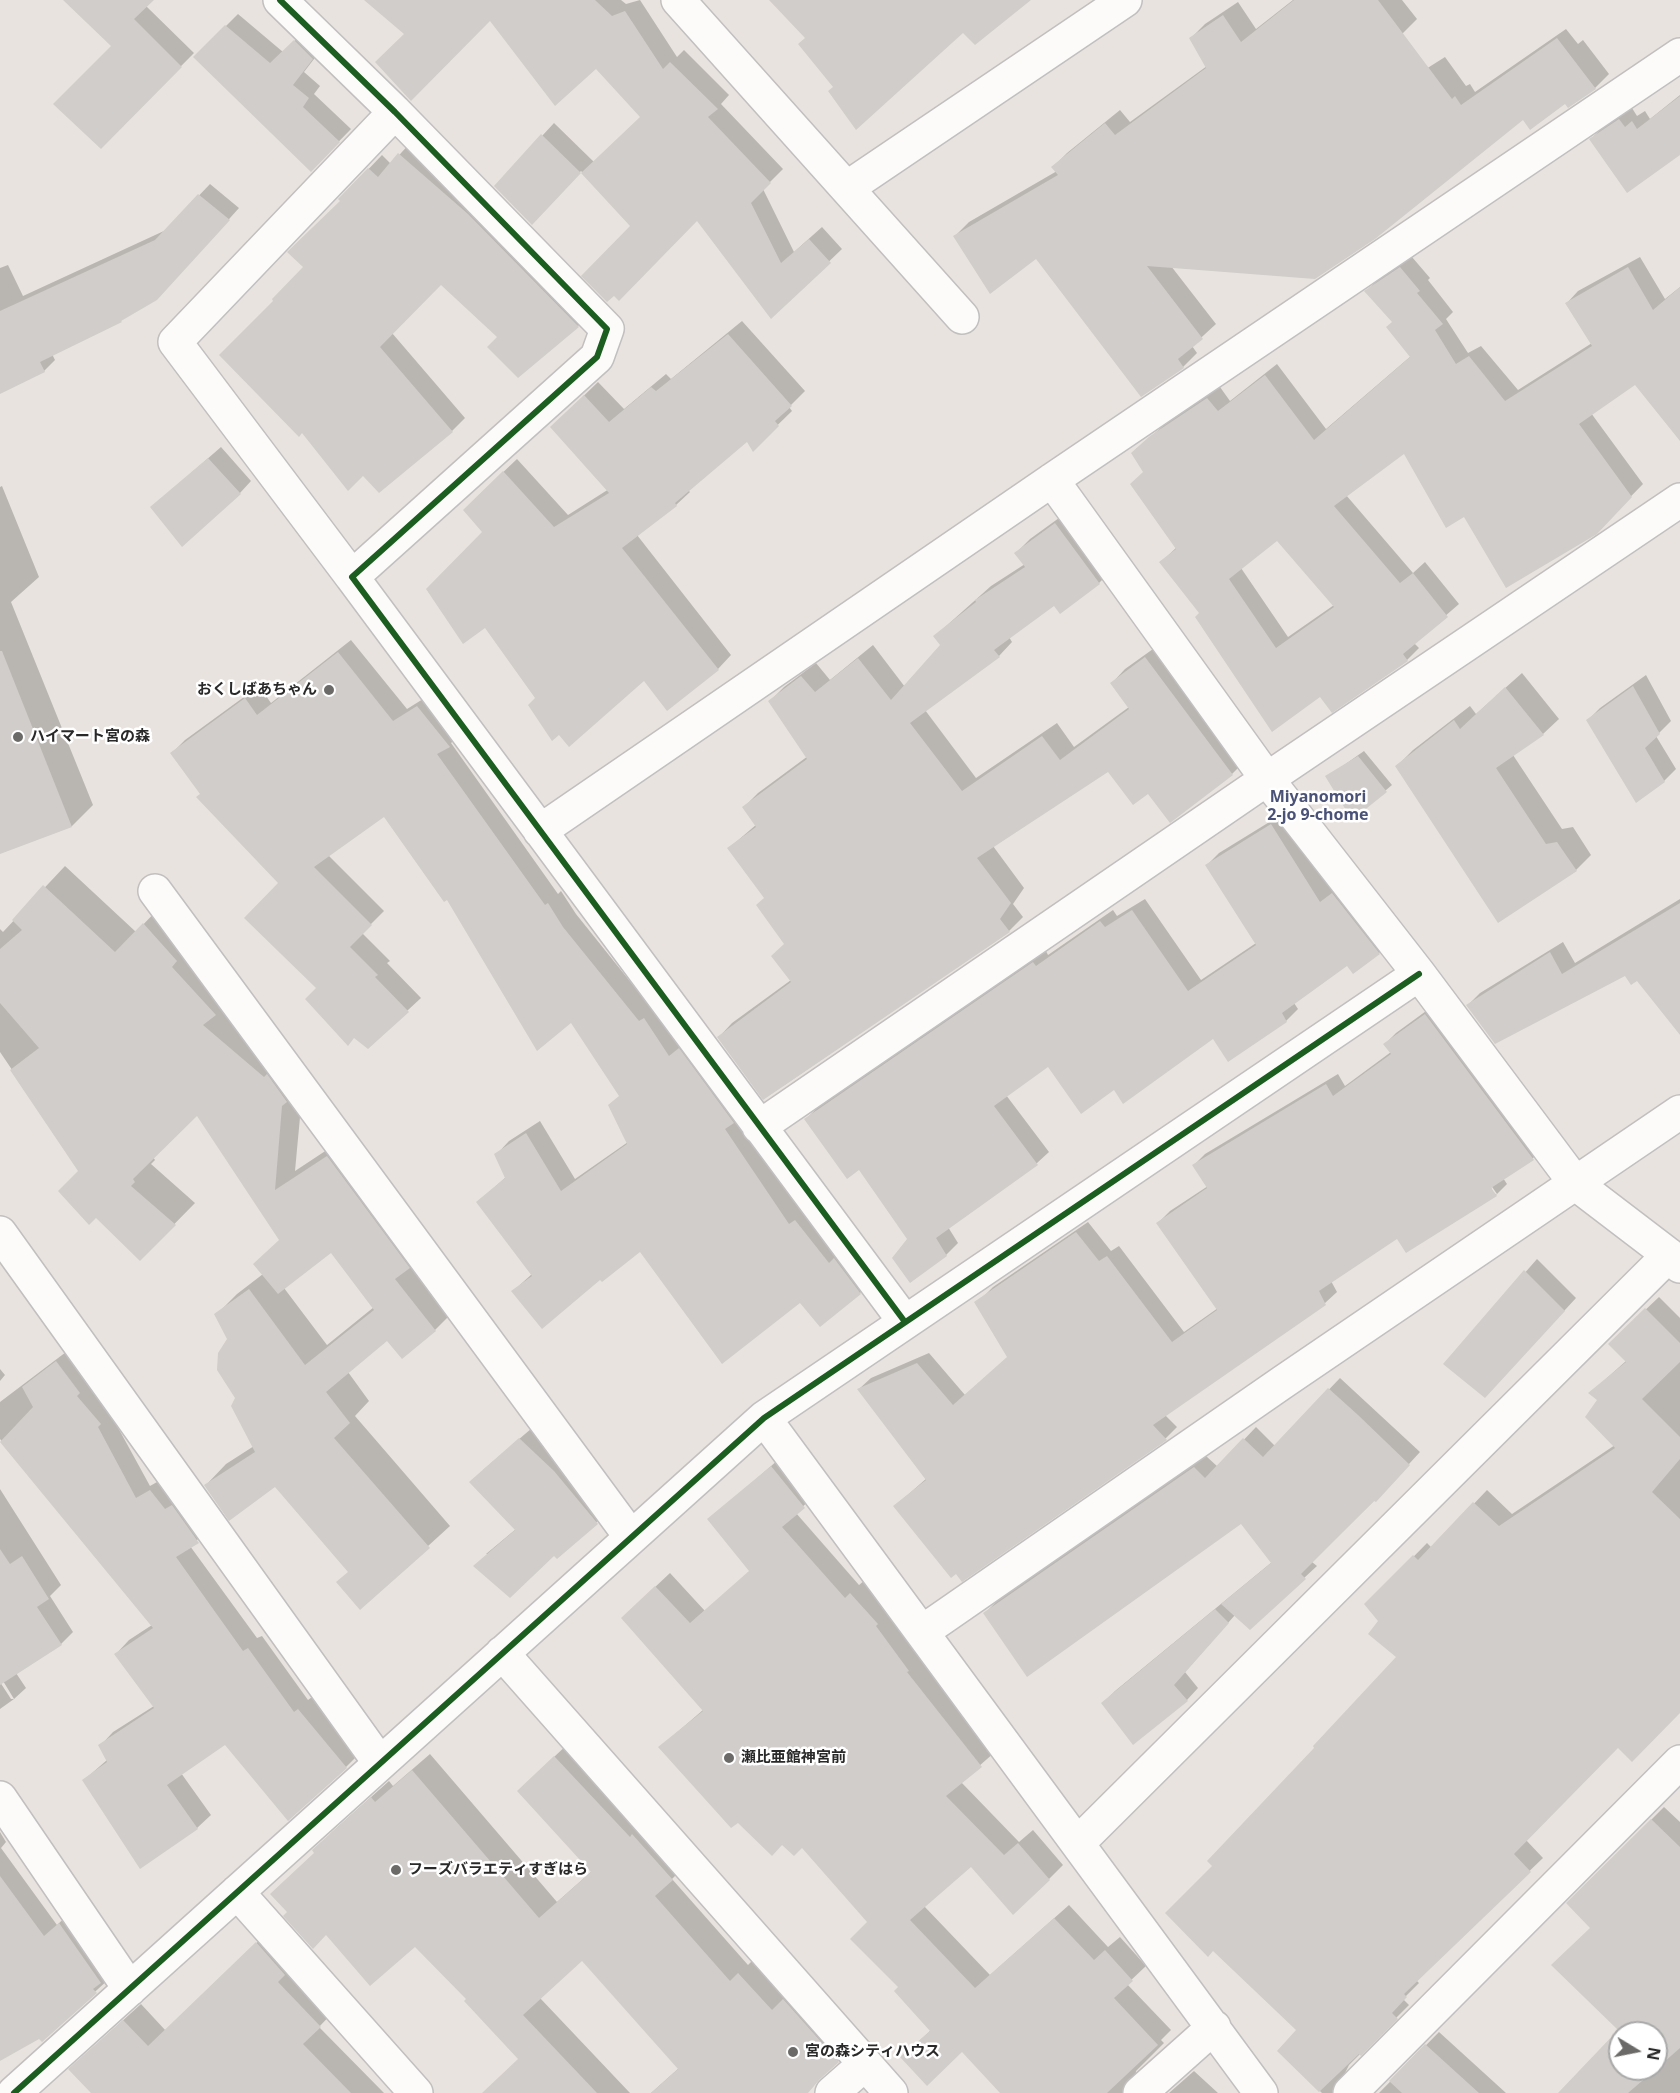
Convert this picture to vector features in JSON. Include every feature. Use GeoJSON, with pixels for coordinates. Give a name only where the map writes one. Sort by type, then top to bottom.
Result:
{"type":"FeatureCollection","features":[{"type":"Feature","properties":{"kind":"street"},"geometry":{"type":"LineString","coordinates":[[280,0],[395,112],[607,329],[597,357],[352,577]]}},
{"type":"Feature","properties":{"kind":"street"},"geometry":{"type":"LineString","coordinates":[[678,0],[962,317]]}},
{"type":"Feature","properties":{"kind":"street"},"geometry":{"type":"LineString","coordinates":[[847,188],[1125,0]]}},
{"type":"Feature","properties":{"kind":"street"},"geometry":{"type":"LineString","coordinates":[[540,831],[1052,480],[1680,55]]}},
{"type":"Feature","properties":{"kind":"street"},"geometry":{"type":"LineString","coordinates":[[395,112],[175,342],[905,1322]]}},
{"type":"Feature","properties":{"kind":"street"},"geometry":{"type":"LineString","coordinates":[[1052,480],[1267,779],[1419,974],[1576,1184],[1674,1261],[1078,1843]]}},
{"type":"Feature","properties":{"kind":"street"},"geometry":{"type":"LineString","coordinates":[[759,1127],[1680,500]]}},
{"type":"Feature","properties":{"kind":"street"},"geometry":{"type":"LineString","coordinates":[[155,891],[631,1537]]}},
{"type":"Feature","properties":{"kind":"street"},"geometry":{"type":"LineString","coordinates":[[14,2093],[764,1418],[1419,974]]}},
{"type":"Feature","properties":{"kind":"street"},"geometry":{"type":"LineString","coordinates":[[922,1632],[1283,1382],[1680,1112]]}},
{"type":"Feature","properties":{"kind":"street"},"geometry":{"type":"LineString","coordinates":[[0,1233],[380,1763]]}},
{"type":"Feature","properties":{"kind":"street"},"geometry":{"type":"LineString","coordinates":[[764,1418],[1262,2093]]}},
{"type":"Feature","properties":{"kind":"street"},"geometry":{"type":"LineString","coordinates":[[502,1653],[891,2093]]}},
{"type":"Feature","properties":{"kind":"street"},"geometry":{"type":"LineString","coordinates":[[1350,2093],[1680,1762]]}},
{"type":"Feature","properties":{"kind":"street"},"geometry":{"type":"LineString","coordinates":[[0,1798],[130,1989]]}},
{"type":"Feature","properties":{"kind":"street"},"geometry":{"type":"LineString","coordinates":[[237,1892],[416,2093]]}},
{"type":"Feature","properties":{"kind":"street"},"geometry":{"type":"LineString","coordinates":[[1140,2093],[1214,2027]]}},
{"type":"Feature","properties":{"kind":"street"},"geometry":{"type":"LineString","coordinates":[[832,2093],[865,2064]]}},
{"type":"Feature","properties":{"kind":"building"},"geometry":{"type":"Polygon","coordinates":[[[63,0],[154,0],[134,19],[182,67],[101,149],[53,104],[111,46],[63,0]]]}},
{"type":"Feature","properties":{"kind":"building"},"geometry":{"type":"Polygon","coordinates":[[[364,0],[595,0],[612,16],[625,11],[663,69],[670,62],[718,109],[708,117],[771,183],[751,203],[781,263],[809,239],[831,263],[771,319],[697,221],[619,301],[614,296],[607,302],[581,276],[630,226],[581,173],[640,117],[596,69],[555,106],[490,21],[411,101],[375,62],[404,34],[364,0]]]}},
{"type":"Feature","properties":{"kind":"building"},"geometry":{"type":"Polygon","coordinates":[[[769,0],[1031,0],[975,45],[963,33],[856,130],[828,91],[833,87],[798,44],[805,38],[769,0]]]}},
{"type":"Feature","properties":{"kind":"building"},"geometry":{"type":"Polygon","coordinates":[[[1294,0],[1378,0],[1452,99],[1455,96],[1461,105],[1557,38],[1596,89],[1568,108],[1565,104],[1530,130],[1523,120],[1375,239],[1315,279],[1147,266],[1203,339],[1178,359],[1184,368],[1141,397],[1036,259],[990,294],[953,236],[1058,175],[1051,167],[1105,123],[1115,135],[1206,68],[1189,38],[1223,15],[1241,42],[1294,0]]]}},
{"type":"Feature","properties":{"kind":"building"},"geometry":{"type":"Polygon","coordinates":[[[225,25],[270,63],[294,40],[313,59],[293,85],[309,98],[303,107],[340,142],[311,172],[193,57],[225,25]]]}},
{"type":"Feature","properties":{"kind":"building"},"geometry":{"type":"Polygon","coordinates":[[[1680,96],[1680,155],[1627,193],[1589,139],[1619,119],[1625,127],[1632,121],[1637,129],[1680,96]]]}},
{"type":"Feature","properties":{"kind":"building"},"geometry":{"type":"Polygon","coordinates":[[[541,134],[581,173],[532,225],[494,186],[541,134]]]}},
{"type":"Feature","properties":{"kind":"building"},"geometry":{"type":"Polygon","coordinates":[[[398,153],[468,214],[579,327],[518,378],[487,347],[497,337],[441,285],[380,347],[453,432],[379,493],[363,476],[348,491],[302,433],[299,437],[219,355],[303,267],[287,252],[340,201],[338,199],[368,168],[378,177],[398,153]]]}},
{"type":"Feature","properties":{"kind":"building"},"geometry":{"type":"Polygon","coordinates":[[[198,194],[230,220],[157,300],[122,322],[40,362],[45,372],[0,394],[0,311],[155,240],[198,194]]]}},
{"type":"Feature","properties":{"kind":"building"},"geometry":{"type":"Polygon","coordinates":[[[1400,267],[1420,291],[1417,293],[1443,324],[1435,330],[1456,364],[1469,356],[1505,401],[1592,346],[1565,303],[1628,267],[1653,310],[1680,287],[1680,441],[1635,385],[1579,424],[1632,497],[1597,534],[1506,588],[1464,517],[1446,528],[1404,454],[1334,506],[1400,583],[1413,573],[1448,617],[1403,654],[1408,661],[1332,713],[1320,697],[1272,732],[1195,617],[1199,613],[1159,562],[1176,549],[1130,484],[1143,472],[1131,453],[1150,436],[1207,398],[1218,411],[1265,375],[1314,440],[1410,357],[1386,327],[1392,322],[1364,291],[1400,267]],[[1277,541],[1229,579],[1276,648],[1334,607],[1277,541]]]}},
{"type":"Feature","properties":{"kind":"building"},"geometry":{"type":"Polygon","coordinates":[[[728,334],[792,406],[775,421],[779,426],[753,452],[747,442],[675,503],[677,506],[622,548],[719,670],[667,711],[644,681],[569,747],[559,735],[552,741],[528,705],[535,698],[485,628],[463,644],[426,589],[482,532],[463,510],[503,471],[554,527],[609,493],[550,427],[584,395],[609,422],[651,387],[656,391],[728,334]]]}},
{"type":"Feature","properties":{"kind":"building"},"geometry":{"type":"Polygon","coordinates":[[[208,458],[241,494],[182,547],[150,507],[208,458]]]}},
{"type":"Feature","properties":{"kind":"building"},"geometry":{"type":"Polygon","coordinates":[[[1055,523],[1100,584],[1060,614],[1054,606],[994,650],[1000,657],[910,723],[962,791],[1042,736],[1060,760],[1129,709],[1110,683],[1145,657],[1233,775],[1170,823],[1148,794],[1133,805],[1108,772],[977,858],[1011,903],[1000,919],[1010,932],[763,1100],[717,1037],[791,982],[771,956],[784,944],[756,905],[764,898],[727,848],[756,827],[742,807],[807,759],[768,701],[801,676],[815,692],[858,658],[891,700],[940,645],[933,636],[976,602],[975,600],[1025,567],[1014,553],[1055,523]]]}},
{"type":"Feature","properties":{"kind":"building","name":"ハイマート宮の森"},"geometry":{"type":"Polygon","coordinates":[[[0,651],[2,651],[72,827],[0,854],[0,651]]]}},
{"type":"Feature","properties":{"kind":"building"},"geometry":{"type":"Polygon","coordinates":[[[338,652],[393,721],[417,706],[450,747],[437,754],[545,905],[548,903],[563,927],[639,1021],[644,1018],[669,1056],[679,1048],[734,1123],[725,1129],[789,1224],[795,1220],[829,1263],[834,1258],[861,1294],[820,1327],[800,1303],[722,1364],[640,1252],[602,1282],[600,1280],[542,1329],[511,1291],[532,1276],[476,1202],[505,1178],[494,1154],[526,1133],[561,1191],[627,1144],[608,1105],[619,1096],[571,1023],[537,1051],[447,900],[444,902],[384,817],[314,867],[372,925],[350,947],[378,975],[375,977],[409,1012],[368,1049],[354,1038],[348,1046],[305,999],[316,988],[244,918],[278,883],[196,797],[200,794],[170,753],[245,698],[257,715],[338,652]]]}},
{"type":"Feature","properties":{"kind":"building"},"geometry":{"type":"Polygon","coordinates":[[[1633,686],[1660,734],[1645,748],[1665,782],[1636,803],[1586,720],[1633,686]]]}},
{"type":"Feature","properties":{"kind":"building"},"geometry":{"type":"Polygon","coordinates":[[[1505,687],[1544,735],[1496,768],[1546,844],[1557,842],[1577,871],[1498,923],[1395,766],[1454,720],[1460,729],[1505,687]]]}},
{"type":"Feature","properties":{"kind":"building"},"geometry":{"type":"Polygon","coordinates":[[[1358,756],[1387,792],[1352,820],[1325,776],[1358,756]]]}},
{"type":"Feature","properties":{"kind":"building"},"geometry":{"type":"Polygon","coordinates":[[[1271,824],[1320,902],[1332,893],[1380,954],[1353,974],[1347,966],[1282,1013],[1287,1022],[1228,1062],[1213,1039],[1123,1104],[1114,1090],[1081,1114],[1048,1067],[994,1106],[1038,1165],[936,1238],[947,1256],[910,1283],[892,1258],[907,1239],[859,1170],[847,1179],[804,1119],[1033,962],[1036,966],[1100,921],[1105,927],[1132,910],[1188,991],[1256,945],[1205,865],[1271,824]]]}},
{"type":"Feature","properties":{"kind":"building"},"geometry":{"type":"Polygon","coordinates":[[[43,885],[115,952],[143,923],[177,961],[172,967],[216,1015],[203,1025],[264,1077],[267,1074],[287,1102],[282,1106],[275,1190],[327,1156],[410,1268],[395,1279],[436,1331],[402,1359],[387,1341],[326,1392],[350,1423],[334,1438],[430,1548],[360,1610],[336,1582],[348,1572],[275,1487],[229,1521],[204,1485],[255,1452],[231,1406],[235,1398],[217,1370],[218,1353],[227,1339],[214,1314],[249,1289],[305,1365],[374,1310],[331,1253],[278,1294],[253,1264],[279,1240],[197,1116],[133,1179],[135,1182],[131,1186],[176,1225],[140,1261],[96,1218],[89,1225],[58,1191],[78,1171],[10,1070],[39,1048],[0,1003],[0,949],[22,930],[12,920],[43,885]]]}},
{"type":"Feature","properties":{"kind":"building"},"geometry":{"type":"Polygon","coordinates":[[[1680,903],[1680,1035],[1637,981],[1631,985],[1625,976],[1495,1044],[1466,1005],[1550,952],[1562,974],[1680,903]]]}},
{"type":"Feature","properties":{"kind":"building"},"geometry":{"type":"Polygon","coordinates":[[[1425,1014],[1534,1160],[1491,1188],[1497,1196],[1406,1253],[1397,1239],[1319,1291],[1326,1305],[1153,1425],[1167,1440],[962,1582],[956,1574],[951,1578],[893,1506],[926,1480],[857,1389],[917,1363],[953,1405],[1007,1357],[974,1302],[1076,1232],[1099,1261],[1107,1256],[1172,1342],[1217,1310],[1156,1223],[1207,1188],[1192,1165],[1326,1084],[1333,1096],[1391,1054],[1383,1044],[1425,1014]]]}},
{"type":"Feature","properties":{"kind":"building"},"geometry":{"type":"Polygon","coordinates":[[[1524,1270],[1565,1311],[1485,1398],[1443,1364],[1524,1270]]]}},
{"type":"Feature","properties":{"kind":"building"},"geometry":{"type":"Polygon","coordinates":[[[1645,1308],[1680,1343],[1680,1362],[1642,1399],[1680,1437],[1680,1459],[1652,1492],[1680,1519],[1680,1713],[1632,1762],[1618,1748],[1514,1854],[1531,1872],[1404,1994],[1407,1997],[1392,2013],[1398,2019],[1361,2056],[1359,2054],[1319,2092],[1277,2051],[1296,2030],[1213,1951],[1208,1957],[1165,1913],[1212,1866],[1207,1861],[1396,1657],[1368,1634],[1378,1621],[1364,1604],[1413,1555],[1418,1560],[1473,1502],[1499,1526],[1615,1448],[1585,1417],[1597,1400],[1588,1393],[1626,1362],[1608,1344],[1645,1308]]]}},
{"type":"Feature","properties":{"kind":"building"},"geometry":{"type":"Polygon","coordinates":[[[56,1361],[80,1393],[77,1396],[101,1424],[98,1427],[136,1498],[150,1490],[165,1509],[172,1505],[199,1543],[176,1557],[243,1651],[248,1648],[294,1712],[298,1709],[347,1768],[288,1821],[225,1745],[167,1785],[198,1829],[140,1869],[82,1780],[107,1762],[98,1745],[154,1708],[114,1654],[153,1628],[0,1442],[33,1407],[22,1387],[56,1361]]]}},
{"type":"Feature","properties":{"kind":"building"},"geometry":{"type":"Polygon","coordinates":[[[1328,1388],[1410,1465],[1376,1502],[1374,1501],[1301,1574],[1306,1579],[1250,1630],[1221,1604],[1271,1563],[1241,1524],[1027,1677],[983,1613],[1194,1467],[1205,1478],[1243,1438],[1263,1457],[1328,1388]]]}},
{"type":"Feature","properties":{"kind":"building"},"geometry":{"type":"Polygon","coordinates":[[[519,1438],[554,1471],[598,1524],[557,1559],[554,1556],[510,1598],[473,1566],[515,1530],[469,1482],[519,1438]]]}},
{"type":"Feature","properties":{"kind":"building"},"geometry":{"type":"Polygon","coordinates":[[[771,1466],[805,1508],[782,1527],[845,1598],[850,1593],[878,1624],[876,1626],[909,1671],[907,1672],[982,1767],[946,1796],[1004,1855],[1018,1843],[1050,1880],[1013,1915],[971,1867],[910,1920],[975,1988],[1054,1918],[1094,1960],[1105,1950],[1133,1981],[1114,1998],[1158,2045],[1107,2093],[1000,2093],[962,2052],[927,2086],[900,2057],[930,2031],[894,1991],[898,1987],[850,1939],[867,1922],[802,1848],[794,1856],[782,1845],[772,1856],[738,1823],[731,1828],[658,1747],[703,1711],[621,1618],[655,1586],[690,1623],[749,1571],[707,1519],[771,1466]]]}},
{"type":"Feature","properties":{"kind":"building"},"geometry":{"type":"Polygon","coordinates":[[[0,1549],[10,1564],[22,1556],[49,1599],[37,1607],[62,1645],[0,1685],[0,1549]]]}},
{"type":"Feature","properties":{"kind":"building"},"geometry":{"type":"Polygon","coordinates":[[[1215,1609],[1229,1623],[1174,1685],[1188,1701],[1133,1745],[1101,1703],[1215,1609]]]}},
{"type":"Feature","properties":{"kind":"building"},"geometry":{"type":"Polygon","coordinates":[[[554,1756],[630,1837],[632,1834],[673,1880],[655,1896],[730,1981],[738,1973],[772,2010],[783,1999],[839,2062],[808,2093],[651,2093],[678,2069],[582,1961],[523,2015],[597,2093],[482,2093],[518,2059],[464,2001],[466,1999],[415,1947],[370,1986],[326,1935],[313,1949],[283,1916],[287,1912],[270,1894],[314,1853],[312,1850],[371,1797],[375,1802],[412,1770],[539,1918],[591,1872],[517,1791],[554,1756]]]}},
{"type":"Feature","properties":{"kind":"building"},"geometry":{"type":"Polygon","coordinates":[[[1651,1819],[1680,1847],[1680,2048],[1668,2058],[1668,2021],[1609,2021],[1551,1965],[1590,1928],[1566,1903],[1651,1819]]]}},
{"type":"Feature","properties":{"kind":"building"},"geometry":{"type":"Polygon","coordinates":[[[0,1876],[44,1936],[59,1923],[101,1983],[93,1989],[97,1993],[42,2042],[39,2039],[0,2061],[0,1876]]]}},
{"type":"Feature","properties":{"kind":"building"},"geometry":{"type":"Polygon","coordinates":[[[256,1942],[285,1975],[278,1982],[321,2027],[303,2044],[351,2093],[91,2093],[68,2069],[123,2020],[148,2046],[256,1942]]]}},
{"type":"Feature","properties":{"kind":"building"},"geometry":{"type":"Polygon","coordinates":[[[1608,2040],[1608,2081],[1642,2081],[1628,2093],[1558,2093],[1608,2040]]]}},
{"type":"Feature","properties":{"kind":"building"},"geometry":{"type":"Polygon","coordinates":[[[1425,2044],[1479,2093],[1402,2093],[1389,2081],[1425,2044]]]}},
{"type":"Feature","properties":{"kind":"cycle path"},"geometry":{"type":"LineString","coordinates":[[280,0],[395,112],[607,329],[597,357],[352,577],[905,1322]]}},
{"type":"Feature","properties":{"kind":"cycle path"},"geometry":{"type":"LineString","coordinates":[[14,2093],[764,1418],[1419,974]]}},
{"type":"Feature","properties":{"kind":"place","name":"おくしばあちゃん"},"geometry":{"type":"Point","coordinates":[329,690]}},
{"type":"Feature","properties":{"kind":"place","name":"ハイマート宮の森"},"geometry":{"type":"Point","coordinates":[18,737]}},
{"type":"Feature","properties":{"kind":"place","name":"瀬比亜館神宮前"},"geometry":{"type":"Point","coordinates":[729,1758]}},
{"type":"Feature","properties":{"kind":"place","name":"フーズバラエティすぎはら"},"geometry":{"type":"Point","coordinates":[396,1870]}},
{"type":"Feature","properties":{"kind":"place","name":"宮の森シティハウス"},"geometry":{"type":"Point","coordinates":[793,2052]}},
{"type":"Feature","properties":{"kind":"district","name":"Miyanomori 2-jo 9-chome"},"geometry":{"type":"Point","coordinates":[1318,806]}}]}
